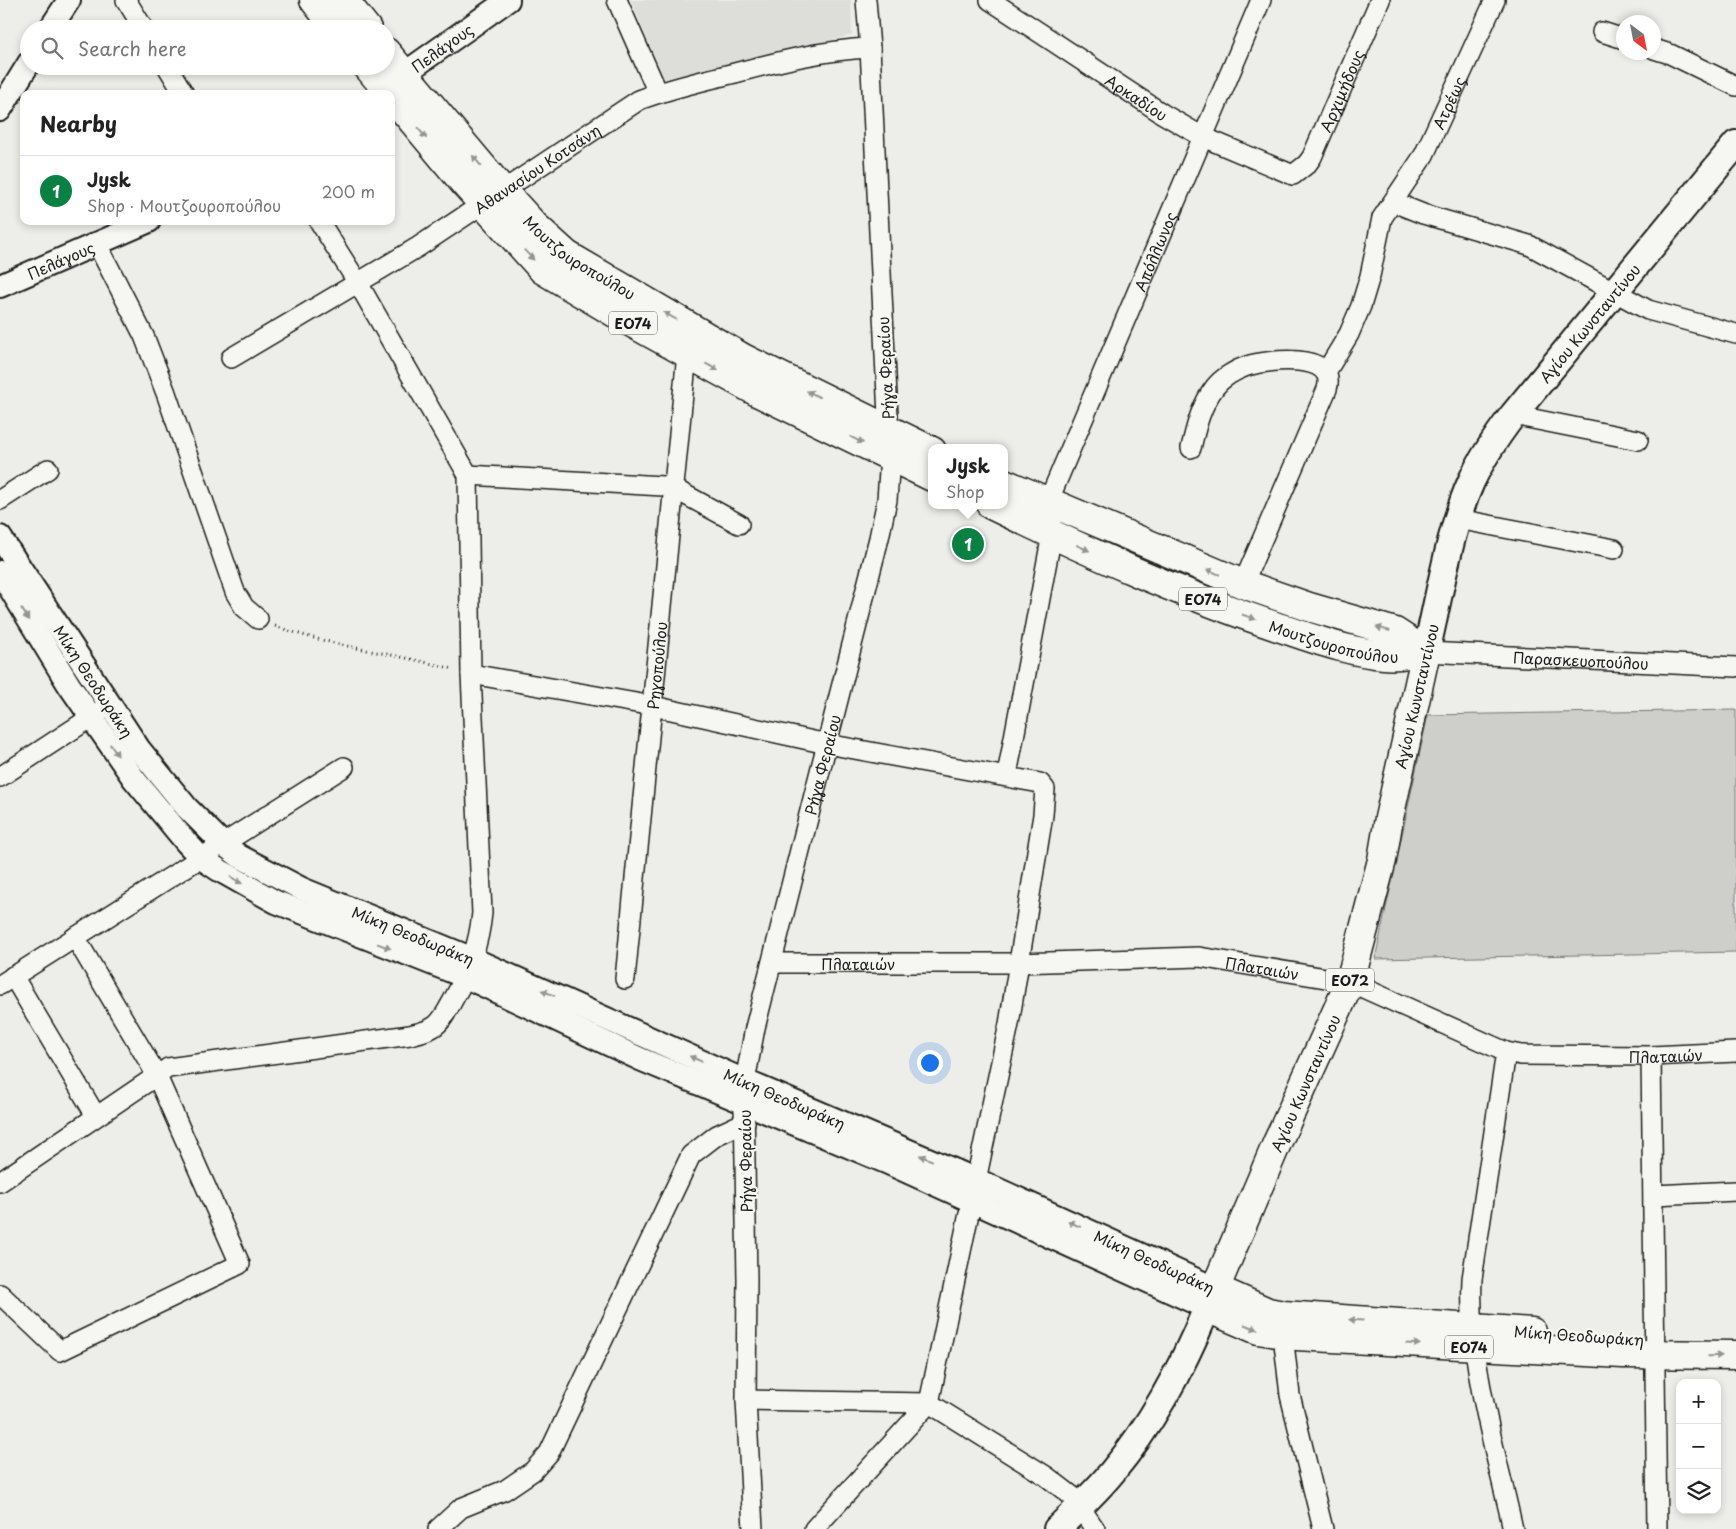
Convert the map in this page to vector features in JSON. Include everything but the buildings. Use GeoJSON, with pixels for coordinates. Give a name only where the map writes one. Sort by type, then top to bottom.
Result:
{"type":"FeatureCollection","features":[{"type":"Feature","properties":{"kind":"main road"},"geometry":{"type":"LineString","coordinates":[[314,0],[330,20]]}},
{"type":"Feature","properties":{"kind":"main road"},"geometry":{"type":"LineString","coordinates":[[344,0],[360,20]]}},
{"type":"Feature","properties":{"kind":"main road","name":"Μουτζουροπούλου"},"geometry":{"type":"LineString","coordinates":[[376,75],[389,89]]}},
{"type":"Feature","properties":{"kind":"main road","name":"Μουτζουροπούλου"},"geometry":{"type":"LineString","coordinates":[[388,75],[389,89]]}},
{"type":"Feature","properties":{"kind":"main road","name":"Μουτζουροπούλου"},"geometry":{"type":"LineString","coordinates":[[395,95],[493,197],[584,266],[889,443],[928,474]]}},
{"type":"Feature","properties":{"kind":"main road","name":"Αγίου Κωνσταντίνου"},"geometry":{"type":"LineString","coordinates":[[1210,1298],[1350,982],[1382,860],[1389,818],[1458,519],[1480,464],[1513,415],[1616,293],[1736,144]]}},
{"type":"Feature","properties":{"kind":"main road","name":"Μουτζουροπούλου"},"geometry":{"type":"LineString","coordinates":[[493,197],[543,270],[687,354],[758,393],[889,443],[928,450]]}},
{"type":"Feature","properties":{"kind":"main road","name":"Μουτζουροπούλου"},"geometry":{"type":"LineString","coordinates":[[1008,485],[1243,584],[1309,607],[1395,632],[1426,652]]}},
{"type":"Feature","properties":{"kind":"main road","name":"Μουτζουροπούλου"},"geometry":{"type":"LineString","coordinates":[[999,509],[1052,534],[1243,615],[1312,638],[1386,656],[1426,652]]}},
{"type":"Feature","properties":{"kind":"main road","name":"Μίκη Θεοδωράκη"},"geometry":{"type":"LineString","coordinates":[[1210,1298],[1258,1330],[1283,1335],[1473,1338],[1656,1348],[1736,1355]]}},
{"type":"Feature","properties":{"kind":"main road","name":"Μίκη Θεοδωράκη"},"geometry":{"type":"LineString","coordinates":[[1210,1298],[1284,1315],[1473,1338]]}},
{"type":"Feature","properties":{"kind":"main road","name":"ΕΟ72"},"geometry":{"type":"LineString","coordinates":[[1057,1529],[1113,1472],[1136,1440],[1169,1388],[1210,1298]]}},
{"type":"Feature","properties":{"kind":"main road","name":"Μίκη Θεοδωράκη"},"geometry":{"type":"LineString","coordinates":[[1656,1348],[1736,1337]]}},
{"type":"Feature","properties":{"kind":"street"},"geometry":{"type":"LineString","coordinates":[[56,20],[69,0]]}},
{"type":"Feature","properties":{"kind":"street"},"geometry":{"type":"LineString","coordinates":[[126,0],[138,20]]}},
{"type":"Feature","properties":{"kind":"street","name":"Πελάγους"},"geometry":{"type":"LineString","coordinates":[[389,89],[508,0]]}},
{"type":"Feature","properties":{"kind":"street"},"geometry":{"type":"LineString","coordinates":[[616,0],[658,93]]}},
{"type":"Feature","properties":{"kind":"street","name":"Ρήγα Φεραίου"},"geometry":{"type":"LineString","coordinates":[[755,1527],[746,1400],[745,1101],[755,1028],[773,964],[883,520],[889,443],[870,48],[866,0]]}},
{"type":"Feature","properties":{"kind":"street","name":"Αρκαδίου"},"geometry":{"type":"LineString","coordinates":[[990,0],[1163,114],[1203,136],[1293,175]]}},
{"type":"Feature","properties":{"kind":"street","name":"Απόλλωνος"},"geometry":{"type":"LineString","coordinates":[[1048,502],[1261,0]]}},
{"type":"Feature","properties":{"kind":"street","name":"Αρχιμήδους"},"geometry":{"type":"LineString","coordinates":[[1293,175],[1307,164],[1312,157],[1380,0]]}},
{"type":"Feature","properties":{"kind":"street","name":"Ατρέως"},"geometry":{"type":"LineString","coordinates":[[1326,372],[1349,334],[1361,306],[1370,276],[1382,218],[1424,155],[1495,0]]}},
{"type":"Feature","properties":{"kind":"street"},"geometry":{"type":"LineString","coordinates":[[1602,32],[1616,36]]}},
{"type":"Feature","properties":{"kind":"street","name":"Αθανασίου Κοτσάνη"},"geometry":{"type":"LineString","coordinates":[[232,358],[358,283],[493,197],[626,108],[658,93],[790,58],[823,52],[870,48]]}},
{"type":"Feature","properties":{"kind":"street"},"geometry":{"type":"LineString","coordinates":[[1661,51],[1736,86]]}},
{"type":"Feature","properties":{"kind":"street"},"geometry":{"type":"LineString","coordinates":[[0,110],[22,75]]}},
{"type":"Feature","properties":{"kind":"street"},"geometry":{"type":"LineString","coordinates":[[172,75],[182,90]]}},
{"type":"Feature","properties":{"kind":"street"},"geometry":{"type":"LineString","coordinates":[[1393,202],[1424,214],[1529,245],[1648,310],[1736,334]]}},
{"type":"Feature","properties":{"kind":"street","name":"Πελάγους"},"geometry":{"type":"LineString","coordinates":[[0,286],[96,242],[139,225]]}},
{"type":"Feature","properties":{"kind":"street"},"geometry":{"type":"LineString","coordinates":[[0,1182],[156,1074],[178,1065],[426,1031],[443,1018],[469,968],[480,931],[482,904],[471,674],[468,475],[358,283],[321,225]]}},
{"type":"Feature","properties":{"kind":"street"},"geometry":{"type":"LineString","coordinates":[[96,242],[144,336],[166,393],[235,592],[244,607],[258,619]]}},
{"type":"Feature","properties":{"kind":"street","name":"Ρηγοπούλου"},"geometry":{"type":"LineString","coordinates":[[625,978],[687,354]]}},
{"type":"Feature","properties":{"kind":"street"},"geometry":{"type":"LineString","coordinates":[[1190,448],[1206,400],[1215,386],[1229,374],[1246,366],[1289,359],[1313,364],[1326,372],[1329,383],[1327,389],[1243,584]]}},
{"type":"Feature","properties":{"kind":"street"},"geometry":{"type":"LineString","coordinates":[[1513,415],[1638,440]]}},
{"type":"Feature","properties":{"kind":"street"},"geometry":{"type":"LineString","coordinates":[[0,500],[48,469]]}},
{"type":"Feature","properties":{"kind":"street"},"geometry":{"type":"LineString","coordinates":[[468,475],[673,488],[738,524]]}},
{"type":"Feature","properties":{"kind":"street"},"geometry":{"type":"LineString","coordinates":[[1007,775],[1052,534],[1048,502]]}},
{"type":"Feature","properties":{"kind":"street"},"geometry":{"type":"LineString","coordinates":[[1458,519],[1614,549]]}},
{"type":"Feature","properties":{"kind":"street","name":"Μίκη Θεοδωράκη"},"geometry":{"type":"LineString","coordinates":[[0,537],[148,797],[201,858],[276,902],[469,968]]}},
{"type":"Feature","properties":{"kind":"street","name":"Μίκη Θεοδωράκη"},"geometry":{"type":"LineString","coordinates":[[0,572],[100,712],[187,808],[223,844],[239,856],[302,889],[469,968],[640,1059],[975,1191],[1210,1298]]}},
{"type":"Feature","properties":{"kind":"street","name":"Παρασκευοπούλου"},"geometry":{"type":"LineString","coordinates":[[1426,652],[1736,666]]}},
{"type":"Feature","properties":{"kind":"street"},"geometry":{"type":"LineString","coordinates":[[471,674],[653,706],[826,744],[1007,775],[1040,783],[1045,789],[1044,815],[1009,1024],[975,1191],[928,1403],[814,1529]]}},
{"type":"Feature","properties":{"kind":"street"},"geometry":{"type":"LineString","coordinates":[[0,777],[100,712]]}},
{"type":"Feature","properties":{"kind":"street"},"geometry":{"type":"LineString","coordinates":[[96,1116],[7,981],[344,767]]}},
{"type":"Feature","properties":{"kind":"street"},"geometry":{"type":"LineString","coordinates":[[0,1294],[60,1351],[240,1264],[156,1074],[75,937]]}},
{"type":"Feature","properties":{"kind":"street","name":"Πλαταιών"},"geometry":{"type":"LineString","coordinates":[[773,964],[1019,963],[1199,957],[1350,982],[1506,1052],[1541,1057],[1651,1056],[1736,1052]]}},
{"type":"Feature","properties":{"kind":"street"},"geometry":{"type":"LineString","coordinates":[[1506,1052],[1472,1279],[1473,1338],[1513,1529]]}},
{"type":"Feature","properties":{"kind":"street"},"geometry":{"type":"LineString","coordinates":[[1651,1056],[1657,1529]]}},
{"type":"Feature","properties":{"kind":"street"},"geometry":{"type":"LineString","coordinates":[[438,1529],[462,1508],[504,1490],[533,1471],[549,1453],[691,1155],[717,1135],[745,1101]]}},
{"type":"Feature","properties":{"kind":"street"},"geometry":{"type":"LineString","coordinates":[[1654,1195],[1736,1191]]}},
{"type":"Feature","properties":{"kind":"street"},"geometry":{"type":"LineString","coordinates":[[1283,1335],[1290,1395],[1323,1529]]}},
{"type":"Feature","properties":{"kind":"street"},"geometry":{"type":"LineString","coordinates":[[746,1400],[928,1403],[1046,1476],[1080,1505],[1095,1529]]}},
{"type":"Feature","properties":{"kind":"path"},"geometry":{"type":"LineString","coordinates":[[258,619],[328,643],[424,661],[471,674]]}},
{"type":"Feature","properties":{"kind":"shaded area"},"geometry":{"type":"Polygon","coordinates":[[[631,0],[851,0],[852,35],[664,79],[631,0]]]}},
{"type":"Feature","properties":{"kind":"shaded area"},"geometry":{"type":"Polygon","coordinates":[[[1736,710],[1736,952],[1375,959],[1428,715],[1736,710]]]}},
{"type":"Feature","properties":{"kind":"place","name":"Jysk"},"geometry":{"type":"Point","coordinates":[968,544]}}]}
